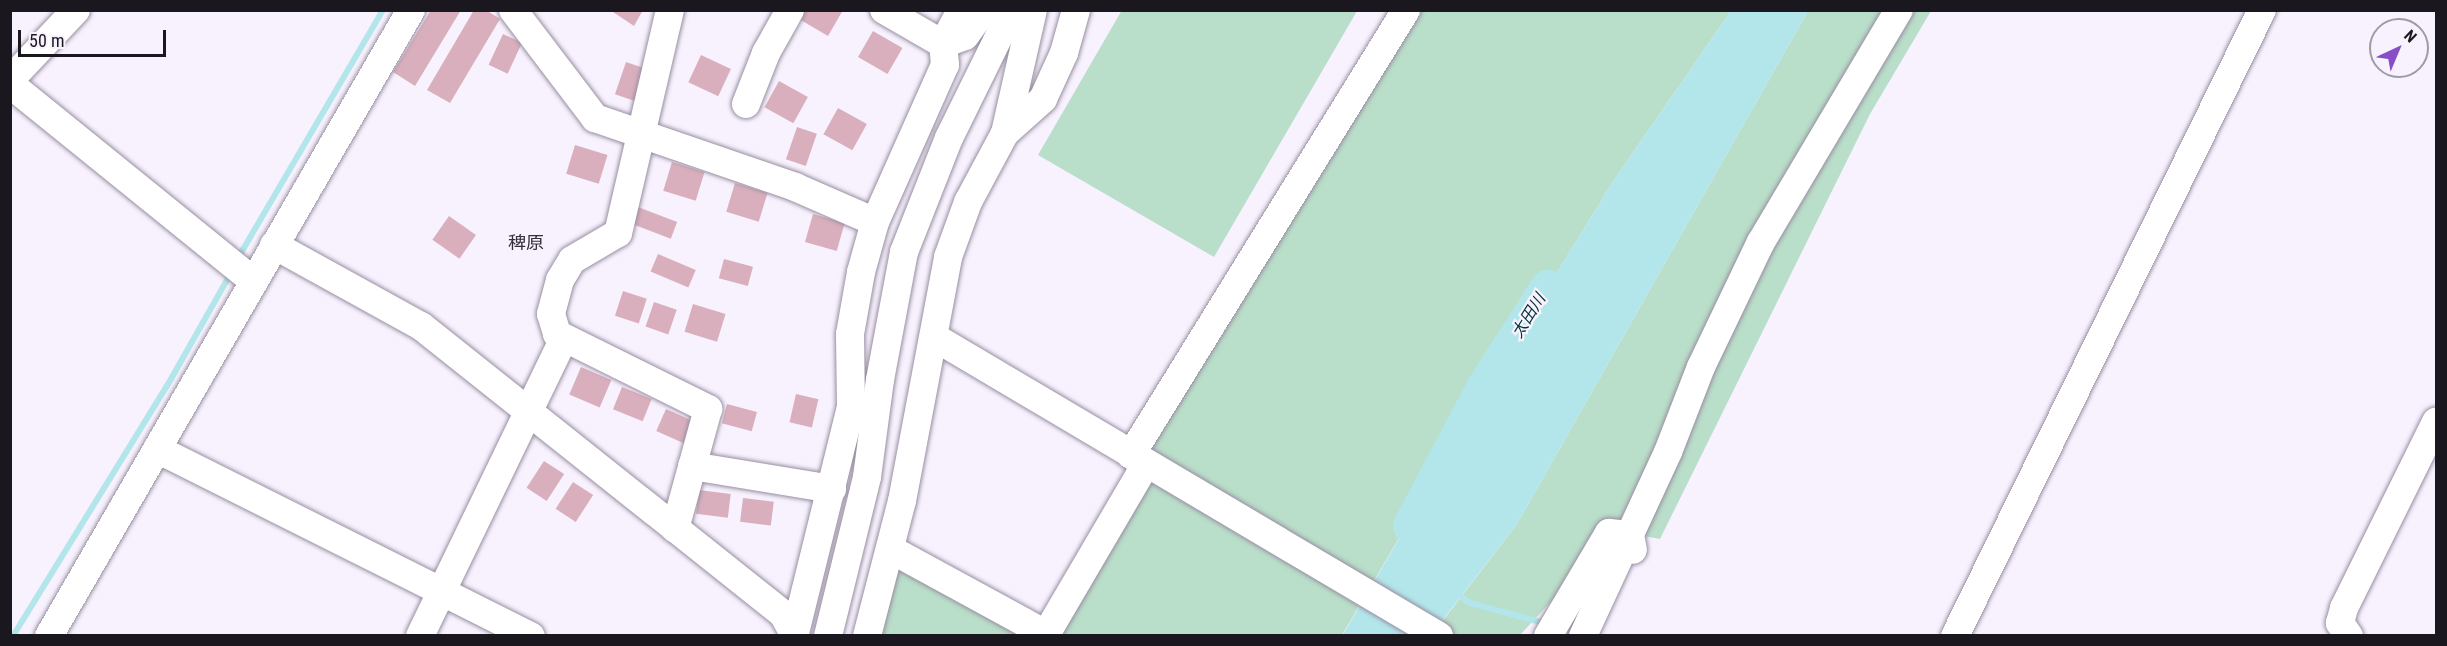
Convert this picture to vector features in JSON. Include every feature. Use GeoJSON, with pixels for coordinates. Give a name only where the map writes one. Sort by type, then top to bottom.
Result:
{"type":"FeatureCollection","features":[{"type":"Feature","properties":{"kind":"street"},"geometry":{"type":"LineString","coordinates":[[75,10],[10,82],[253,281]]}},
{"type":"Feature","properties":{"kind":"street"},"geometry":{"type":"LineString","coordinates":[[49,636],[411,10]]}},
{"type":"Feature","properties":{"kind":"street"},"geometry":{"type":"LineString","coordinates":[[513,10],[595,118],[795,187],[875,222]]}},
{"type":"Feature","properties":{"kind":"street"},"geometry":{"type":"LineString","coordinates":[[670,10],[618,233],[572,260],[560,280],[551,314],[557,334],[708,409],[675,529]]}},
{"type":"Feature","properties":{"kind":"street"},"geometry":{"type":"LineString","coordinates":[[746,104],[766,53],[790,10]]}},
{"type":"Feature","properties":{"kind":"street"},"geometry":{"type":"LineString","coordinates":[[884,10],[943,44],[965,36],[984,10]]}},
{"type":"Feature","properties":{"kind":"street"},"geometry":{"type":"LineString","coordinates":[[795,634],[851,407],[850,334],[875,222],[945,65],[943,44],[961,10]]}},
{"type":"Feature","properties":{"kind":"street"},"geometry":{"type":"LineString","coordinates":[[828,636],[867,477],[880,380],[904,252],[948,138],[1012,10]]}},
{"type":"Feature","properties":{"kind":"street"},"geometry":{"type":"LineString","coordinates":[[867,636],[890,549],[934,337],[948,256],[968,202],[1005,133],[1033,10]]}},
{"type":"Feature","properties":{"kind":"street"},"geometry":{"type":"LineString","coordinates":[[1005,133],[1043,99],[1064,53],[1077,10]]}},
{"type":"Feature","properties":{"kind":"street"},"geometry":{"type":"LineString","coordinates":[[890,549],[1046,635],[1406,10]]}},
{"type":"Feature","properties":{"kind":"street"},"geometry":{"type":"LineString","coordinates":[[1583,636],[1668,452],[1701,367],[1761,242],[1899,10]]}},
{"type":"Feature","properties":{"kind":"street"},"geometry":{"type":"LineString","coordinates":[[1954,636],[2262,10]]}},
{"type":"Feature","properties":{"kind":"street"},"geometry":{"type":"LineString","coordinates":[[274,245],[421,326],[783,614],[795,634]]}},
{"type":"Feature","properties":{"kind":"street"},"geometry":{"type":"LineString","coordinates":[[934,337],[1439,636]]}},
{"type":"Feature","properties":{"kind":"street"},"geometry":{"type":"LineString","coordinates":[[420,636],[564,338]]}},
{"type":"Feature","properties":{"kind":"street"},"geometry":{"type":"LineString","coordinates":[[2349,636],[2340,622],[2344,608],[2436,422]]}},
{"type":"Feature","properties":{"kind":"street"},"geometry":{"type":"LineString","coordinates":[[157,449],[531,636]]}},
{"type":"Feature","properties":{"kind":"street"},"geometry":{"type":"LineString","coordinates":[[692,466],[832,489]]}},
{"type":"Feature","properties":{"kind":"street"},"geometry":{"type":"LineString","coordinates":[[1548,636],[1609,533],[1630,535]]}},
{"type":"Feature","properties":{"kind":"street"},"geometry":{"type":"LineString","coordinates":[[1599,636],[1635,548],[1630,535]]}},
{"type":"Feature","properties":{"kind":"green space"},"geometry":{"type":"Polygon","coordinates":[[[1122,10],[1357,11],[1214,257],[1038,155],[1122,10]]]}},
{"type":"Feature","properties":{"kind":"green space"},"geometry":{"type":"Polygon","coordinates":[[[1404,11],[1731,11],[1614,180],[1522,329],[1342,635],[878,636],[890,549],[1043,632],[1404,11]]]}},
{"type":"Feature","properties":{"kind":"green space"},"geometry":{"type":"Polygon","coordinates":[[[1808,11],[1931,11],[1870,114],[1660,539],[1616,531],[1520,635],[1431,636],[1517,524],[1808,11]]]}},
{"type":"Feature","properties":{"kind":"water"},"geometry":{"type":"Polygon","coordinates":[[[1731,11],[1808,11],[1517,524],[1431,635],[1342,636],[1522,329],[1614,180],[1731,11]]]}},
{"type":"Feature","properties":{"kind":"building"},"geometry":{"type":"Polygon","coordinates":[[[431,10],[461,10],[415,86],[393,72],[431,10]]]}},
{"type":"Feature","properties":{"kind":"building"},"geometry":{"type":"Polygon","coordinates":[[[474,10],[486,10],[500,19],[450,103],[427,90],[474,10]]]}},
{"type":"Feature","properties":{"kind":"building"},"geometry":{"type":"Polygon","coordinates":[[[610,10],[643,10],[634,26],[610,10]]]}},
{"type":"Feature","properties":{"kind":"building"},"geometry":{"type":"Polygon","coordinates":[[[805,10],[843,10],[828,36],[799,19],[805,10]]]}},
{"type":"Feature","properties":{"kind":"building"},"geometry":{"type":"Polygon","coordinates":[[[873,31],[902,48],[887,74],[858,57],[873,31]]]}},
{"type":"Feature","properties":{"kind":"building"},"geometry":{"type":"Polygon","coordinates":[[[503,34],[522,43],[508,74],[489,65],[503,34]]]}},
{"type":"Feature","properties":{"kind":"building"},"geometry":{"type":"Polygon","coordinates":[[[701,55],[731,69],[718,96],[688,82],[701,55]]]}},
{"type":"Feature","properties":{"kind":"building"},"geometry":{"type":"Polygon","coordinates":[[[626,62],[646,69],[635,101],[615,94],[626,62]]]}},
{"type":"Feature","properties":{"kind":"building"},"geometry":{"type":"Polygon","coordinates":[[[779,81],[808,97],[793,123],[764,107],[779,81]]]}},
{"type":"Feature","properties":{"kind":"building"},"geometry":{"type":"Polygon","coordinates":[[[838,108],[867,124],[852,150],[823,134],[838,108]]]}},
{"type":"Feature","properties":{"kind":"building"},"geometry":{"type":"Polygon","coordinates":[[[797,127],[817,134],[806,166],[786,159],[797,127]]]}},
{"type":"Feature","properties":{"kind":"building"},"geometry":{"type":"Polygon","coordinates":[[[575,145],[608,155],[599,184],[566,174],[575,145]]]}},
{"type":"Feature","properties":{"kind":"building"},"geometry":{"type":"Polygon","coordinates":[[[672,162],[705,172],[696,201],[663,191],[672,162]]]}},
{"type":"Feature","properties":{"kind":"building"},"geometry":{"type":"Polygon","coordinates":[[[735,183],[768,193],[759,222],[726,212],[735,183]]]}},
{"type":"Feature","properties":{"kind":"building"},"geometry":{"type":"Polygon","coordinates":[[[638,207],[677,222],[671,239],[632,224],[638,207]]]}},
{"type":"Feature","properties":{"kind":"building"},"geometry":{"type":"Polygon","coordinates":[[[813,214],[845,223],[837,251],[805,242],[813,214]]]}},
{"type":"Feature","properties":{"kind":"building"},"geometry":{"type":"Polygon","coordinates":[[[449,216],[476,235],[459,259],[432,240],[449,216]]]}},
{"type":"Feature","properties":{"kind":"building"},"geometry":{"type":"Polygon","coordinates":[[[658,254],[696,270],[688,288],[651,271],[658,254]]]}},
{"type":"Feature","properties":{"kind":"building"},"geometry":{"type":"Polygon","coordinates":[[[724,259],[753,267],[748,286],[719,278],[724,259]]]}},
{"type":"Feature","properties":{"kind":"building"},"geometry":{"type":"Polygon","coordinates":[[[623,291],[647,299],[639,323],[615,316],[623,291]]]}},
{"type":"Feature","properties":{"kind":"building"},"geometry":{"type":"Polygon","coordinates":[[[654,302],[677,310],[668,334],[646,327],[654,302]]]}},
{"type":"Feature","properties":{"kind":"building"},"geometry":{"type":"Polygon","coordinates":[[[693,304],[726,314],[717,342],[685,332],[693,304]]]}},
{"type":"Feature","properties":{"kind":"building"},"geometry":{"type":"Polygon","coordinates":[[[581,367],[611,380],[600,408],[569,395],[581,367]]]}},
{"type":"Feature","properties":{"kind":"building"},"geometry":{"type":"Polygon","coordinates":[[[622,387],[652,399],[643,421],[613,409],[622,387]]]}},
{"type":"Feature","properties":{"kind":"building"},"geometry":{"type":"Polygon","coordinates":[[[796,394],[818,399],[812,427],[789,422],[796,394]]]}},
{"type":"Feature","properties":{"kind":"building"},"geometry":{"type":"Polygon","coordinates":[[[727,404],[757,412],[752,431],[722,423],[727,404]]]}},
{"type":"Feature","properties":{"kind":"building"},"geometry":{"type":"Polygon","coordinates":[[[666,409],[695,422],[685,444],[656,431],[666,409]]]}},
{"type":"Feature","properties":{"kind":"building"},"geometry":{"type":"Polygon","coordinates":[[[544,461],[564,474],[547,501],[527,488],[544,461]]]}},
{"type":"Feature","properties":{"kind":"building"},"geometry":{"type":"Polygon","coordinates":[[[573,482],[593,495],[576,522],[556,509],[573,482]]]}},
{"type":"Feature","properties":{"kind":"building"},"geometry":{"type":"Polygon","coordinates":[[[699,490],[731,494],[728,518],[696,514],[699,490]]]}},
{"type":"Feature","properties":{"kind":"building"},"geometry":{"type":"Polygon","coordinates":[[[743,498],[774,502],[771,526],[740,522],[743,498]]]}},
{"type":"Feature","properties":{"kind":"waterway"},"geometry":{"type":"LineString","coordinates":[[238,258],[383,10]]}},
{"type":"Feature","properties":{"kind":"waterway"},"geometry":{"type":"LineString","coordinates":[[13,636],[167,386],[231,273]]}},
{"type":"Feature","properties":{"kind":"waterway","name":"太田川"},"geometry":{"type":"LineString","coordinates":[[1411,526],[1484,388],[1548,288]]}},
{"type":"Feature","properties":{"kind":"waterway"},"geometry":{"type":"LineString","coordinates":[[1456,593],[1470,603],[1548,624]]}},
{"type":"Feature","properties":{"kind":"district","name":"稗原"},"geometry":{"type":"Point","coordinates":[526,243]}}]}
